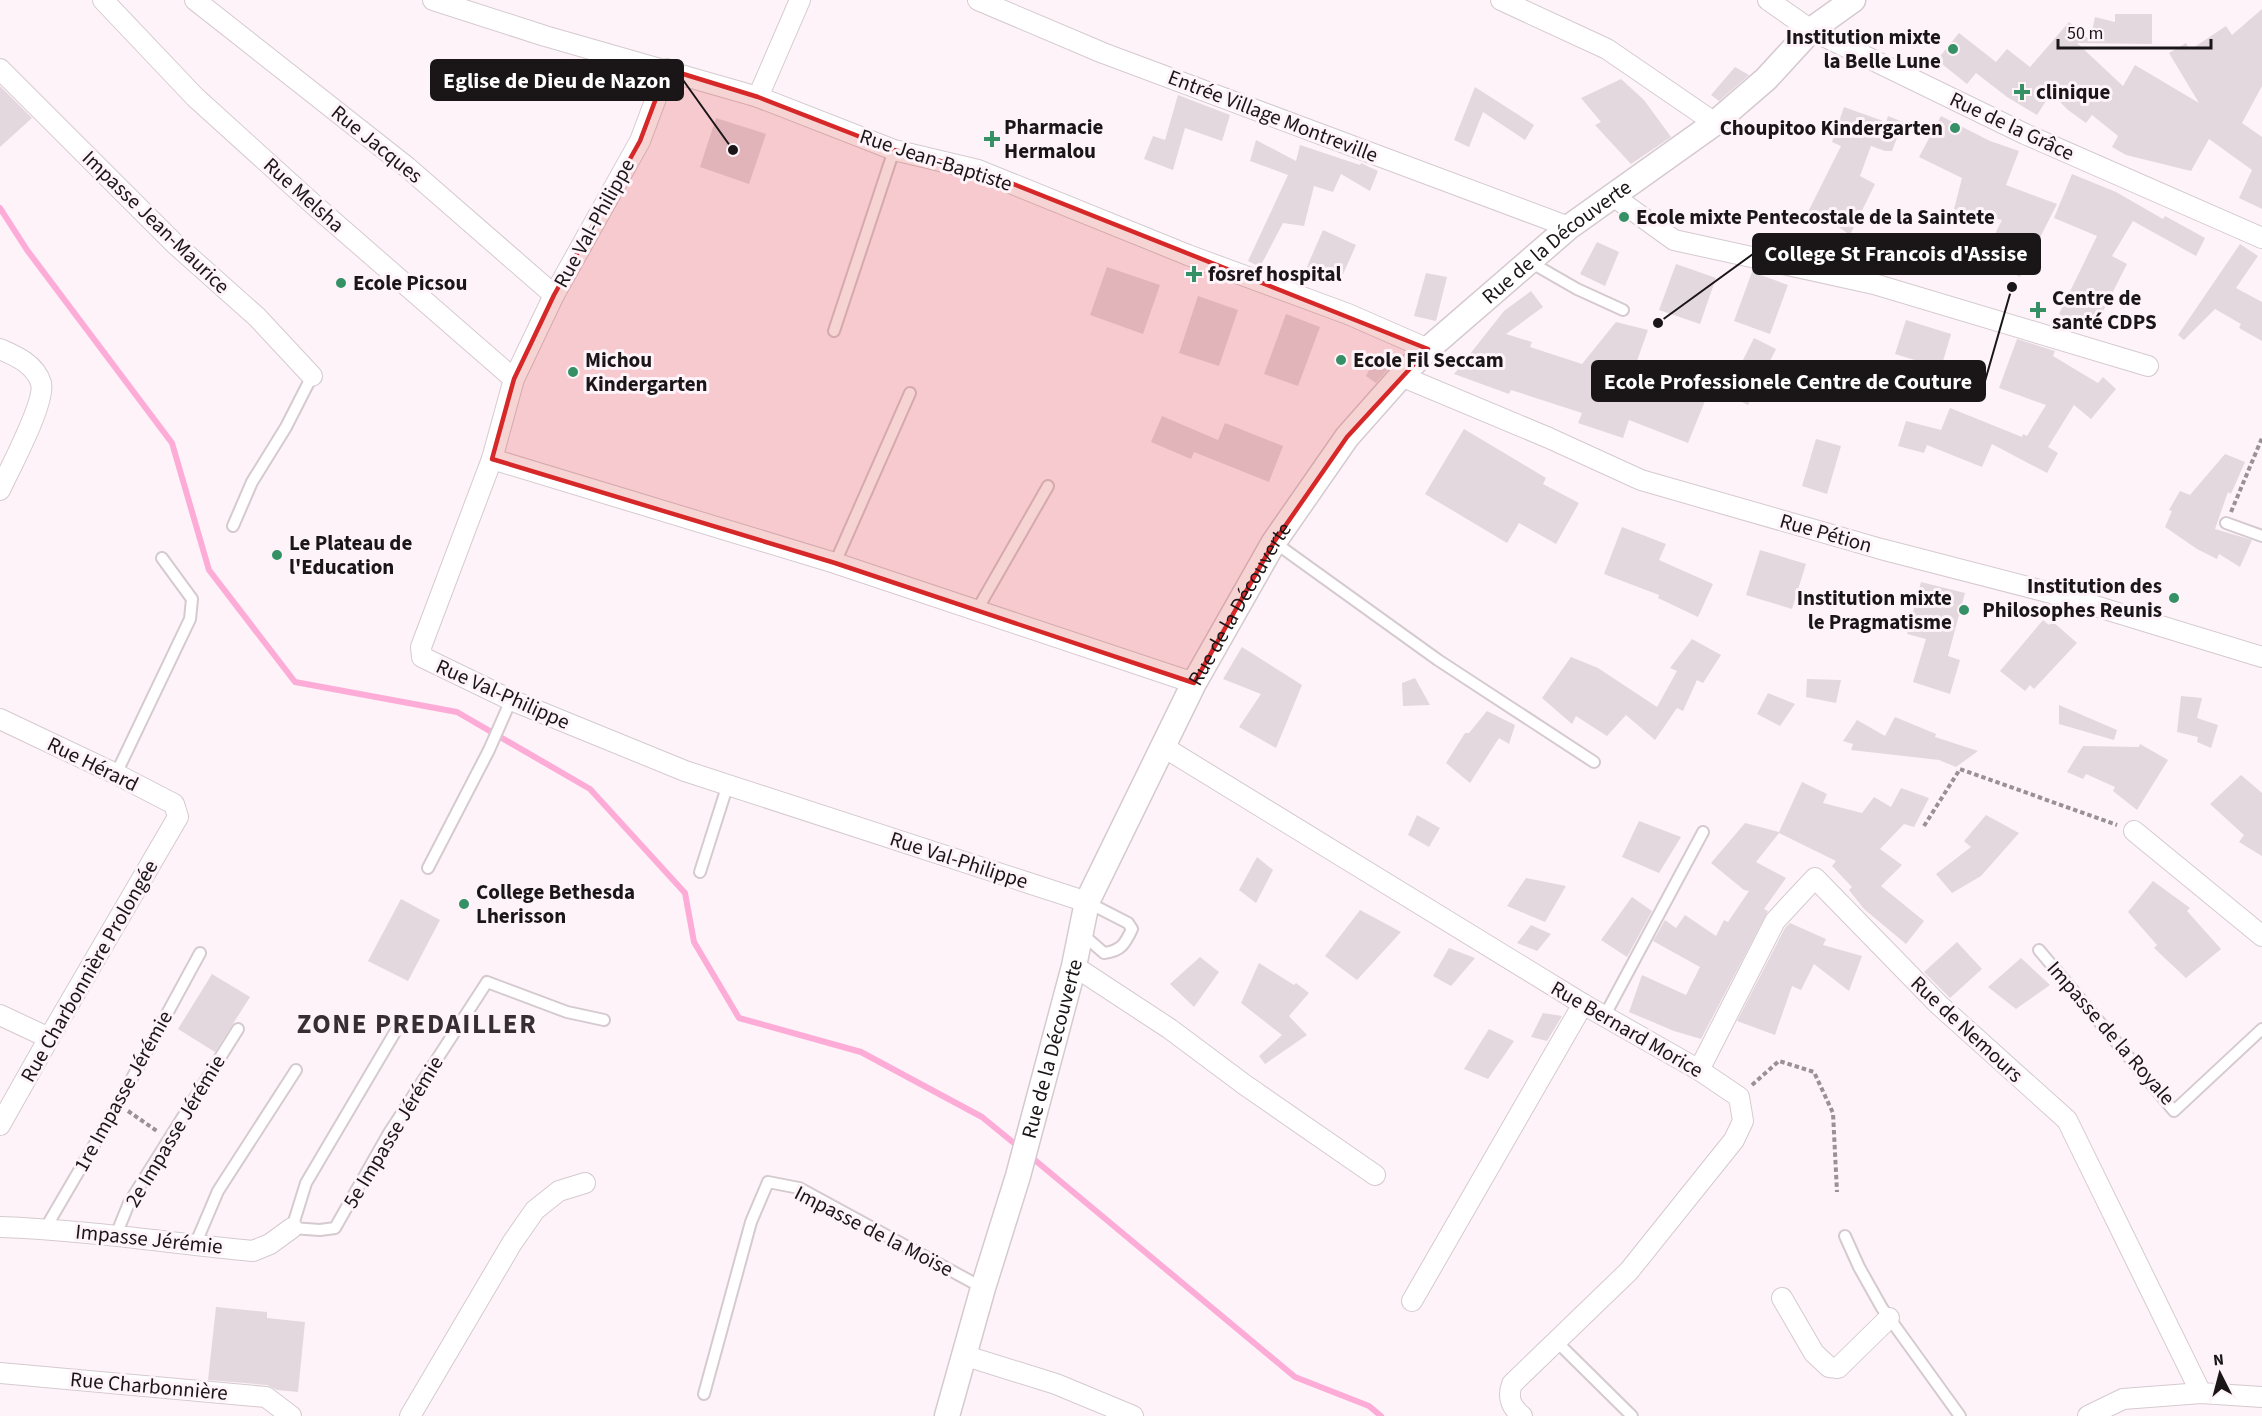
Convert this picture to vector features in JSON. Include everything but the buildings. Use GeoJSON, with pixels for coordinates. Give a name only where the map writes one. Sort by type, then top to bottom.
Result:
{"type":"FeatureCollection","features":[{"type":"Feature","properties":{"kind":"street","name":"Rue Melsha"},"geometry":{"type":"LineString","coordinates":[[103,0],[195,97],[313,204],[514,379]]}},
{"type":"Feature","properties":{"kind":"street","name":"Rue Jacques"},"geometry":{"type":"LineString","coordinates":[[195,0],[407,167],[554,295]]}},
{"type":"Feature","properties":{"kind":"street","name":"Rue Jean-Baptiste"},"geometry":{"type":"LineString","coordinates":[[434,0],[545,36],[667,69],[758,97],[894,150],[978,170],[1188,255],[1348,314],[1428,348]]}},
{"type":"Feature","properties":{"kind":"street"},"geometry":{"type":"LineString","coordinates":[[758,97],[800,0]]}},
{"type":"Feature","properties":{"kind":"street","name":"Entrée Village Montreville"},"geometry":{"type":"LineString","coordinates":[[978,0],[1103,52],[1569,227]]}},
{"type":"Feature","properties":{"kind":"street"},"geometry":{"type":"LineString","coordinates":[[1501,0],[1607,49],[1715,123]]}},
{"type":"Feature","properties":{"kind":"street","name":"Rue de la Grâce"},"geometry":{"type":"LineString","coordinates":[[1768,0],[1811,30],[2025,134],[2262,238]]}},
{"type":"Feature","properties":{"kind":"street","name":"Rue de la Découverte"},"geometry":{"type":"LineString","coordinates":[[947,1416],[963,1355],[1018,1176],[1074,966],[1087,902],[1194,683],[1274,542],[1347,437],[1428,348],[1569,227],[1715,123],[1766,79],[1811,30],[1853,0]]}},
{"type":"Feature","properties":{"kind":"street","name":"Impasse Jean-Maurice"},"geometry":{"type":"LineString","coordinates":[[0,69],[175,244],[257,317],[312,376]]}},
{"type":"Feature","properties":{"kind":"street","name":"Rue Val-Philippe"},"geometry":{"type":"LineString","coordinates":[[667,69],[640,141],[554,295],[514,379],[492,459],[421,647],[422,657],[511,700],[685,771],[1087,902]]}},
{"type":"Feature","properties":{"kind":"street"},"geometry":{"type":"LineString","coordinates":[[1613,196],[1674,240],[1874,284],[2148,366]]}},
{"type":"Feature","properties":{"kind":"street"},"geometry":{"type":"LineString","coordinates":[[0,349],[20,358],[34,370],[41,385],[40,402],[0,490]]}},
{"type":"Feature","properties":{"kind":"street","name":"Rue Pétion"},"geometry":{"type":"LineString","coordinates":[[1401,376],[1549,438],[1641,480],[1881,549],[2059,595],[2262,657]]}},
{"type":"Feature","properties":{"kind":"street"},"geometry":{"type":"LineString","coordinates":[[492,459],[835,563],[1194,683]]}},
{"type":"Feature","properties":{"kind":"street","name":"Rue Hérard"},"geometry":{"type":"LineString","coordinates":[[0,718],[174,804],[178,817]]}},
{"type":"Feature","properties":{"kind":"street","name":"Rue Bernard Morice"},"geometry":{"type":"LineString","coordinates":[[1162,746],[1583,1004],[1699,1070],[1740,1097]]}},
{"type":"Feature","properties":{"kind":"street","name":"Rue Charbonnière Prolongée"},"geometry":{"type":"LineString","coordinates":[[0,1125],[178,817]]}},
{"type":"Feature","properties":{"kind":"street"},"geometry":{"type":"LineString","coordinates":[[2134,831],[2262,936]]}},
{"type":"Feature","properties":{"kind":"street","name":"Rue de Nemours"},"geometry":{"type":"LineString","coordinates":[[1699,1070],[1775,921],[1815,878],[1938,1004],[2067,1120],[2201,1393]]}},
{"type":"Feature","properties":{"kind":"street"},"geometry":{"type":"LineString","coordinates":[[1074,966],[1170,1029],[1245,1085],[1375,1175]]}},
{"type":"Feature","properties":{"kind":"street"},"geometry":{"type":"LineString","coordinates":[[1412,1301],[1583,1004]]}},
{"type":"Feature","properties":{"kind":"street"},"geometry":{"type":"LineString","coordinates":[[0,1015],[49,1038]]}},
{"type":"Feature","properties":{"kind":"street"},"geometry":{"type":"LineString","coordinates":[[1522,1416],[1510,1402],[1509,1392],[1512,1384],[1629,1271],[1734,1140],[1743,1121],[1740,1097]]}},
{"type":"Feature","properties":{"kind":"street"},"geometry":{"type":"LineString","coordinates":[[410,1416],[512,1243],[535,1210],[559,1191],[585,1183]]}},
{"type":"Feature","properties":{"kind":"street","name":"Impasse Jérémie"},"geometry":{"type":"LineString","coordinates":[[0,1227],[45,1228],[253,1251],[270,1244],[292,1228]]}},
{"type":"Feature","properties":{"kind":"street"},"geometry":{"type":"LineString","coordinates":[[1782,1298],[1814,1353],[1829,1367],[1838,1368],[1889,1318]]}},
{"type":"Feature","properties":{"kind":"street"},"geometry":{"type":"LineString","coordinates":[[963,1355],[1056,1384],[1133,1416]]}},
{"type":"Feature","properties":{"kind":"street","name":"Rue Charbonnière"},"geometry":{"type":"LineString","coordinates":[[0,1373],[266,1397],[291,1416]]}},
{"type":"Feature","properties":{"kind":"street"},"geometry":{"type":"LineString","coordinates":[[2088,1416],[2123,1399],[2201,1393],[2262,1397]]}},
{"type":"Feature","properties":{"kind":"lane"},"geometry":{"type":"LineString","coordinates":[[834,331],[894,150]]}},
{"type":"Feature","properties":{"kind":"lane"},"geometry":{"type":"LineString","coordinates":[[1530,262],[1577,289],[1623,310]]}},
{"type":"Feature","properties":{"kind":"lane"},"geometry":{"type":"LineString","coordinates":[[233,526],[252,482],[286,427],[312,376]]}},
{"type":"Feature","properties":{"kind":"lane"},"geometry":{"type":"LineString","coordinates":[[835,563],[910,393]]}},
{"type":"Feature","properties":{"kind":"lane"},"geometry":{"type":"LineString","coordinates":[[977,610],[1048,486]]}},
{"type":"Feature","properties":{"kind":"lane"},"geometry":{"type":"LineString","coordinates":[[2226,523],[2262,536]]}},
{"type":"Feature","properties":{"kind":"lane"},"geometry":{"type":"LineString","coordinates":[[1274,542],[1438,660],[1594,762]]}},
{"type":"Feature","properties":{"kind":"lane"},"geometry":{"type":"LineString","coordinates":[[116,774],[190,619],[192,599],[162,558]]}},
{"type":"Feature","properties":{"kind":"lane"},"geometry":{"type":"LineString","coordinates":[[428,868],[489,750],[511,700]]}},
{"type":"Feature","properties":{"kind":"lane"},"geometry":{"type":"LineString","coordinates":[[700,872],[728,784]]}},
{"type":"Feature","properties":{"kind":"lane"},"geometry":{"type":"LineString","coordinates":[[1605,1015],[1703,832]]}},
{"type":"Feature","properties":{"kind":"lane"},"geometry":{"type":"LineString","coordinates":[[1081,933],[1104,953],[1116,952],[1125,944],[1132,929],[1128,923],[1087,902]]}},
{"type":"Feature","properties":{"kind":"lane","name":"Impasse de la Royale"},"geometry":{"type":"LineString","coordinates":[[2039,950],[2174,1111],[2262,1029]]}},
{"type":"Feature","properties":{"kind":"lane","name":"1re Impasse Jérémie"},"geometry":{"type":"LineString","coordinates":[[45,1228],[118,1104],[200,954]]}},
{"type":"Feature","properties":{"kind":"lane","name":"5e Impasse Jérémie"},"geometry":{"type":"LineString","coordinates":[[292,1228],[320,1230],[335,1228],[389,1133],[487,982],[567,1012],[604,1020]]}},
{"type":"Feature","properties":{"kind":"lane"},"geometry":{"type":"LineString","coordinates":[[292,1228],[306,1183],[400,1022]]}},
{"type":"Feature","properties":{"kind":"lane","name":"2e Impasse Jérémie"},"geometry":{"type":"LineString","coordinates":[[116,1235],[129,1203],[238,1029]]}},
{"type":"Feature","properties":{"kind":"lane"},"geometry":{"type":"LineString","coordinates":[[195,1245],[218,1191],[296,1070]]}},
{"type":"Feature","properties":{"kind":"lane","name":"Impasse de la Moïse"},"geometry":{"type":"LineString","coordinates":[[704,1394],[751,1222],[768,1182],[798,1188],[983,1288]]}},
{"type":"Feature","properties":{"kind":"lane"},"geometry":{"type":"LineString","coordinates":[[1845,1236],[1859,1267],[1889,1318],[1960,1416]]}},
{"type":"Feature","properties":{"kind":"lane"},"geometry":{"type":"LineString","coordinates":[[1556,1341],[1632,1416]]}},
{"type":"Feature","properties":{"kind":"path"},"geometry":{"type":"LineString","coordinates":[[2226,523],[2262,438]]}},
{"type":"Feature","properties":{"kind":"path"},"geometry":{"type":"LineString","coordinates":[[1924,826],[1960,769],[2134,831]]}},
{"type":"Feature","properties":{"kind":"path"},"geometry":{"type":"LineString","coordinates":[[1740,1097],[1779,1061],[1814,1072],[1833,1113],[1836,1192]]}},
{"type":"Feature","properties":{"kind":"path"},"geometry":{"type":"LineString","coordinates":[[118,1104],[170,1139]]}},
{"type":"Feature","properties":{"kind":"highlighted area"},"geometry":{"type":"Polygon","coordinates":[[[667,69],[758,97],[894,150],[978,170],[1428,349],[1347,437],[1274,542],[1194,683],[835,563],[492,459],[514,379],[554,295],[640,141],[667,69]]]}},
{"type":"Feature","properties":{"kind":"waterway"},"geometry":{"type":"LineString","coordinates":[[0,208],[27,250],[172,443],[209,570],[295,682],[457,712],[590,789],[685,893],[694,942],[739,1018],[861,1052],[982,1117],[1020,1148]]}},
{"type":"Feature","properties":{"kind":"waterway"},"geometry":{"type":"LineString","coordinates":[[1030,1156],[1295,1377],[1369,1406],[1381,1416]]}},
{"type":"Feature","properties":{"kind":"place","name":"Institution mixte la Belle Lune"},"geometry":{"type":"Point","coordinates":[1953,49]}},
{"type":"Feature","properties":{"kind":"place","name":"clinique"},"geometry":{"type":"Point","coordinates":[2022,92]}},
{"type":"Feature","properties":{"kind":"place","name":"Choupitoo Kindergarten"},"geometry":{"type":"Point","coordinates":[1955,128]}},
{"type":"Feature","properties":{"kind":"place","name":"Pharmacie Hermalou"},"geometry":{"type":"Point","coordinates":[992,139]}},
{"type":"Feature","properties":{"kind":"place","name":"Eglise de Dieu de Nazon"},"geometry":{"type":"Point","coordinates":[733,150]}},
{"type":"Feature","properties":{"kind":"place","name":"Ecole mixte Pentecostale de la Saintete"},"geometry":{"type":"Point","coordinates":[1624,217]}},
{"type":"Feature","properties":{"kind":"place","name":"fosref hospital"},"geometry":{"type":"Point","coordinates":[1194,274]}},
{"type":"Feature","properties":{"kind":"place","name":"Ecole Picsou"},"geometry":{"type":"Point","coordinates":[341,283]}},
{"type":"Feature","properties":{"kind":"place","name":"Ecole Professionele Centre de Couture"},"geometry":{"type":"Point","coordinates":[2012,287]}},
{"type":"Feature","properties":{"kind":"place","name":"Centre de santé CDPS"},"geometry":{"type":"Point","coordinates":[2038,310]}},
{"type":"Feature","properties":{"kind":"place","name":"College St Francois d'Assise"},"geometry":{"type":"Point","coordinates":[1658,323]}},
{"type":"Feature","properties":{"kind":"place","name":"Ecole Fil Seccam"},"geometry":{"type":"Point","coordinates":[1341,360]}},
{"type":"Feature","properties":{"kind":"place","name":"Michou Kindergarten"},"geometry":{"type":"Point","coordinates":[573,372]}},
{"type":"Feature","properties":{"kind":"place","name":"Le Plateau de l'Education"},"geometry":{"type":"Point","coordinates":[277,555]}},
{"type":"Feature","properties":{"kind":"place","name":"Institution des Philosophes Reunis"},"geometry":{"type":"Point","coordinates":[2174,598]}},
{"type":"Feature","properties":{"kind":"place","name":"Institution mixte le Pragmatisme"},"geometry":{"type":"Point","coordinates":[1964,610]}},
{"type":"Feature","properties":{"kind":"place","name":"College Bethesda Lherisson"},"geometry":{"type":"Point","coordinates":[464,904]}},
{"type":"Feature","properties":{"kind":"district","name":"ZONE PREDAILLER"},"geometry":{"type":"Point","coordinates":[417,1024]}}]}
